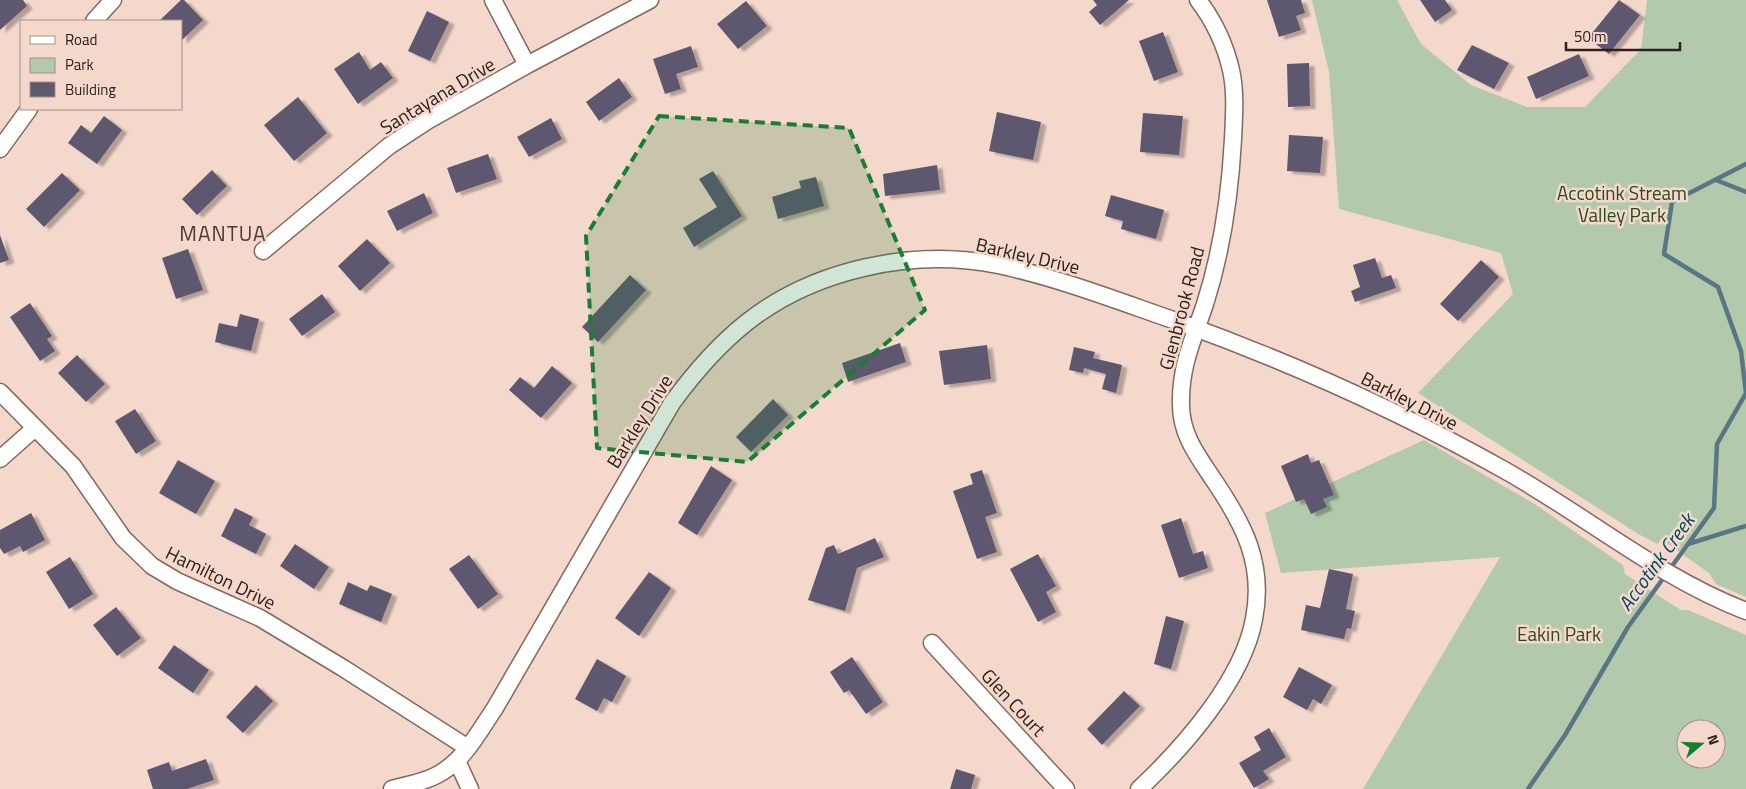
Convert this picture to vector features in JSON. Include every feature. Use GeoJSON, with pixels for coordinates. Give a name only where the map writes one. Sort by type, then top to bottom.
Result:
{"type":"FeatureCollection","features":[{"type":"Feature","properties":{"kind":"street"},"geometry":{"type":"LineString","coordinates":[[95,20],[113,0]]}},
{"type":"Feature","properties":{"kind":"street"},"geometry":{"type":"LineString","coordinates":[[493,0],[527,65]]}},
{"type":"Feature","properties":{"kind":"street","name":"Santayana Drive"},"geometry":{"type":"LineString","coordinates":[[263,251],[389,146],[427,121],[527,65],[650,0]]}},
{"type":"Feature","properties":{"kind":"street","name":"Glenbrook Road"},"geometry":{"type":"LineString","coordinates":[[1139,789],[1174,752],[1213,704],[1229,679],[1248,640],[1256,604],[1256,578],[1248,537],[1230,504],[1192,449],[1182,421],[1183,367],[1205,303],[1227,214],[1235,106],[1231,71],[1224,46],[1213,21],[1198,0]]}},
{"type":"Feature","properties":{"kind":"street"},"geometry":{"type":"LineString","coordinates":[[0,148],[28,110]]}},
{"type":"Feature","properties":{"kind":"street","name":"Barkley Drive"},"geometry":{"type":"LineString","coordinates":[[392,789],[436,775],[463,755],[495,708],[672,402],[696,371],[721,344],[748,321],[775,304],[819,282],[866,268],[912,260],[955,260],[996,265],[1043,276],[1196,328],[1298,368],[1392,412],[1508,472],[1698,590],[1746,611]]}},
{"type":"Feature","properties":{"kind":"street","name":"Hamilton Drive"},"geometry":{"type":"LineString","coordinates":[[0,392],[73,466],[123,538],[152,566],[177,581],[260,618],[343,668],[463,755]]}},
{"type":"Feature","properties":{"kind":"street"},"geometry":{"type":"LineString","coordinates":[[0,460],[35,428]]}},
{"type":"Feature","properties":{"kind":"street","name":"Glen Court"},"geometry":{"type":"LineString","coordinates":[[932,643],[1066,789]]}},
{"type":"Feature","properties":{"kind":"street"},"geometry":{"type":"LineString","coordinates":[[463,755],[470,789]]}},
{"type":"Feature","properties":{"kind":"highlighted area"},"geometry":{"type":"Polygon","coordinates":[[[659,116],[849,128],[925,310],[747,462],[597,448],[586,236],[659,116]]]}},
{"type":"Feature","properties":{"kind":"green space","name":"Accotink Stream Valley Park"},"geometry":{"type":"Polygon","coordinates":[[[1312,0],[1397,0],[1421,44],[1471,85],[1527,107],[1585,107],[1641,49],[1647,0],[1746,0],[1746,597],[1716,584],[1709,573],[1661,539],[1658,544],[1640,535],[1418,393],[1513,294],[1501,253],[1339,209],[1329,72],[1312,0]]]}},
{"type":"Feature","properties":{"kind":"green space","name":"Eakin Park"},"geometry":{"type":"Polygon","coordinates":[[[1424,440],[1533,503],[1623,565],[1625,574],[1681,610],[1688,610],[1746,635],[1746,789],[1363,789],[1500,557],[1281,573],[1265,513],[1424,440]]]}},
{"type":"Feature","properties":{"kind":"building"},"geometry":{"type":"Polygon","coordinates":[[[0,0],[23,0],[27,6],[0,30],[0,0]]]}},
{"type":"Feature","properties":{"kind":"building"},"geometry":{"type":"Polygon","coordinates":[[[181,0],[184,0],[203,20],[182,40],[182,20],[160,20],[181,0]]]}},
{"type":"Feature","properties":{"kind":"building"},"geometry":{"type":"Polygon","coordinates":[[[1093,0],[1129,0],[1100,25],[1089,12],[1097,5],[1093,0]]]}},
{"type":"Feature","properties":{"kind":"building"},"geometry":{"type":"Polygon","coordinates":[[[1267,0],[1301,0],[1305,13],[1296,16],[1301,30],[1279,37],[1267,0]]]}},
{"type":"Feature","properties":{"kind":"building"},"geometry":{"type":"Polygon","coordinates":[[[1420,0],[1445,0],[1452,10],[1435,22],[1420,0]]]}},
{"type":"Feature","properties":{"kind":"building"},"geometry":{"type":"Polygon","coordinates":[[[1619,0],[1640,15],[1609,54],[1588,38],[1619,0]]]}},
{"type":"Feature","properties":{"kind":"building"},"geometry":{"type":"Polygon","coordinates":[[[746,1],[767,26],[738,49],[717,24],[746,1]]]}},
{"type":"Feature","properties":{"kind":"building"},"geometry":{"type":"Polygon","coordinates":[[[427,11],[449,22],[430,61],[408,51],[427,11]]]}},
{"type":"Feature","properties":{"kind":"building"},"geometry":{"type":"Polygon","coordinates":[[[1163,32],[1178,72],[1154,81],[1139,41],[1163,32]]]}},
{"type":"Feature","properties":{"kind":"building"},"geometry":{"type":"Polygon","coordinates":[[[1472,45],[1509,63],[1494,89],[1457,70],[1472,45]]]}},
{"type":"Feature","properties":{"kind":"building"},"geometry":{"type":"Polygon","coordinates":[[[691,46],[698,67],[676,74],[681,89],[665,94],[653,59],[691,46]]]}},
{"type":"Feature","properties":{"kind":"building"},"geometry":{"type":"Polygon","coordinates":[[[359,52],[370,70],[381,62],[393,78],[358,104],[334,69],[359,52]]]}},
{"type":"Feature","properties":{"kind":"building"},"geometry":{"type":"Polygon","coordinates":[[[1579,54],[1589,76],[1536,99],[1527,77],[1579,54]]]}},
{"type":"Feature","properties":{"kind":"building"},"geometry":{"type":"Polygon","coordinates":[[[1309,63],[1310,106],[1288,107],[1287,64],[1309,63]]]}},
{"type":"Feature","properties":{"kind":"building"},"geometry":{"type":"Polygon","coordinates":[[[619,78],[632,97],[599,121],[586,102],[619,78]]]}},
{"type":"Feature","properties":{"kind":"building"},"geometry":{"type":"Polygon","coordinates":[[[298,97],[327,133],[294,161],[264,125],[298,97]]]}},
{"type":"Feature","properties":{"kind":"building"},"geometry":{"type":"Polygon","coordinates":[[[997,112],[1041,122],[1033,160],[989,151],[997,112]]]}},
{"type":"Feature","properties":{"kind":"building"},"geometry":{"type":"Polygon","coordinates":[[[1143,113],[1183,116],[1179,155],[1140,152],[1143,113]]]}},
{"type":"Feature","properties":{"kind":"building"},"geometry":{"type":"Polygon","coordinates":[[[104,116],[122,130],[97,164],[68,143],[81,125],[91,133],[104,116]]]}},
{"type":"Feature","properties":{"kind":"building"},"geometry":{"type":"Polygon","coordinates":[[[551,118],[562,139],[529,157],[517,137],[551,118]]]}},
{"type":"Feature","properties":{"kind":"building"},"geometry":{"type":"Polygon","coordinates":[[[1289,135],[1323,137],[1320,173],[1287,171],[1289,135]]]}},
{"type":"Feature","properties":{"kind":"building"},"geometry":{"type":"Polygon","coordinates":[[[488,154],[497,179],[456,193],[447,168],[488,154]]]}},
{"type":"Feature","properties":{"kind":"building"},"geometry":{"type":"Polygon","coordinates":[[[937,165],[940,190],[885,196],[883,174],[937,165]]]}},
{"type":"Feature","properties":{"kind":"building"},"geometry":{"type":"Polygon","coordinates":[[[212,170],[227,186],[197,215],[182,199],[212,170]]]}},
{"type":"Feature","properties":{"kind":"building"},"geometry":{"type":"Polygon","coordinates":[[[713,171],[742,216],[694,247],[683,228],[717,207],[699,179],[713,171]]]}},
{"type":"Feature","properties":{"kind":"building"},"geometry":{"type":"Polygon","coordinates":[[[62,173],[80,190],[44,227],[26,209],[62,173]]]}},
{"type":"Feature","properties":{"kind":"building"},"geometry":{"type":"Polygon","coordinates":[[[816,177],[824,206],[778,219],[772,197],[801,188],[799,181],[816,177]]]}},
{"type":"Feature","properties":{"kind":"building"},"geometry":{"type":"Polygon","coordinates":[[[424,193],[433,213],[397,231],[387,211],[424,193]]]}},
{"type":"Feature","properties":{"kind":"building"},"geometry":{"type":"Polygon","coordinates":[[[1111,195],[1164,210],[1156,239],[1121,229],[1123,221],[1105,216],[1111,195]]]}},
{"type":"Feature","properties":{"kind":"building"},"geometry":{"type":"Polygon","coordinates":[[[0,235],[9,260],[0,263],[0,235]]]}},
{"type":"Feature","properties":{"kind":"building"},"geometry":{"type":"Polygon","coordinates":[[[367,239],[390,263],[360,291],[338,266],[367,239]]]}},
{"type":"Feature","properties":{"kind":"building"},"geometry":{"type":"Polygon","coordinates":[[[188,249],[203,290],[176,299],[162,258],[188,249]]]}},
{"type":"Feature","properties":{"kind":"building"},"geometry":{"type":"Polygon","coordinates":[[[1375,258],[1382,278],[1391,275],[1396,288],[1355,302],[1351,291],[1360,287],[1353,265],[1375,258]]]}},
{"type":"Feature","properties":{"kind":"building"},"geometry":{"type":"Polygon","coordinates":[[[1481,260],[1499,277],[1458,321],[1440,304],[1481,260]]]}},
{"type":"Feature","properties":{"kind":"building"},"geometry":{"type":"Polygon","coordinates":[[[630,275],[646,290],[598,342],[582,327],[630,275]]]}},
{"type":"Feature","properties":{"kind":"building"},"geometry":{"type":"Polygon","coordinates":[[[322,294],[335,312],[302,336],[289,319],[322,294]]]}},
{"type":"Feature","properties":{"kind":"building"},"geometry":{"type":"Polygon","coordinates":[[[30,303],[52,336],[47,339],[55,351],[40,361],[10,317],[30,303]]]}},
{"type":"Feature","properties":{"kind":"building"},"geometry":{"type":"Polygon","coordinates":[[[240,314],[259,319],[251,351],[215,342],[219,323],[237,327],[240,314]]]}},
{"type":"Feature","properties":{"kind":"building"},"geometry":{"type":"Polygon","coordinates":[[[900,343],[906,362],[848,382],[842,363],[900,343]]]}},
{"type":"Feature","properties":{"kind":"building"},"geometry":{"type":"Polygon","coordinates":[[[987,345],[991,379],[944,385],[939,351],[987,345]]]}},
{"type":"Feature","properties":{"kind":"building"},"geometry":{"type":"Polygon","coordinates":[[[1074,347],[1095,352],[1093,358],[1122,365],[1116,393],[1102,389],[1106,374],[1084,368],[1083,373],[1069,370],[1074,347]]]}},
{"type":"Feature","properties":{"kind":"building"},"geometry":{"type":"Polygon","coordinates":[[[77,355],[105,384],[86,402],[58,373],[77,355]]]}},
{"type":"Feature","properties":{"kind":"building"},"geometry":{"type":"Polygon","coordinates":[[[552,366],[572,383],[541,418],[509,390],[520,377],[534,388],[552,366]]]}},
{"type":"Feature","properties":{"kind":"building"},"geometry":{"type":"Polygon","coordinates":[[[773,399],[788,415],[751,452],[736,437],[773,399]]]}},
{"type":"Feature","properties":{"kind":"building"},"geometry":{"type":"Polygon","coordinates":[[[135,409],[156,441],[136,454],[115,421],[135,409]]]}},
{"type":"Feature","properties":{"kind":"building"},"geometry":{"type":"Polygon","coordinates":[[[1308,454],[1311,463],[1319,460],[1334,495],[1323,499],[1327,507],[1311,514],[1304,499],[1296,502],[1281,466],[1308,454]]]}},
{"type":"Feature","properties":{"kind":"building"},"geometry":{"type":"Polygon","coordinates":[[[178,460],[215,481],[196,514],[159,493],[178,460]]]}},
{"type":"Feature","properties":{"kind":"building"},"geometry":{"type":"Polygon","coordinates":[[[711,466],[732,480],[697,535],[678,523],[711,466]]]}},
{"type":"Feature","properties":{"kind":"building"},"geometry":{"type":"Polygon","coordinates":[[[982,470],[997,513],[985,517],[997,552],[977,559],[953,491],[973,484],[970,474],[982,470]]]}},
{"type":"Feature","properties":{"kind":"building"},"geometry":{"type":"Polygon","coordinates":[[[235,508],[253,517],[249,525],[266,534],[256,554],[221,536],[235,508]]]}},
{"type":"Feature","properties":{"kind":"building"},"geometry":{"type":"Polygon","coordinates":[[[31,513],[45,540],[23,552],[20,546],[4,554],[0,548],[0,530],[31,513]]]}},
{"type":"Feature","properties":{"kind":"building"},"geometry":{"type":"Polygon","coordinates":[[[1181,518],[1193,554],[1203,551],[1208,568],[1179,578],[1161,525],[1181,518]]]}},
{"type":"Feature","properties":{"kind":"building"},"geometry":{"type":"Polygon","coordinates":[[[875,538],[884,557],[857,568],[845,611],[808,600],[826,548],[834,545],[838,554],[875,538]]]}},
{"type":"Feature","properties":{"kind":"building"},"geometry":{"type":"Polygon","coordinates":[[[295,544],[329,567],[314,589],[280,566],[295,544]]]}},
{"type":"Feature","properties":{"kind":"building"},"geometry":{"type":"Polygon","coordinates":[[[1038,554],[1056,586],[1046,592],[1056,612],[1038,622],[1010,569],[1038,554]]]}},
{"type":"Feature","properties":{"kind":"building"},"geometry":{"type":"Polygon","coordinates":[[[469,555],[498,594],[478,609],[449,569],[469,555]]]}},
{"type":"Feature","properties":{"kind":"building"},"geometry":{"type":"Polygon","coordinates":[[[70,557],[93,594],[69,609],[46,572],[70,557]]]}},
{"type":"Feature","properties":{"kind":"building"},"geometry":{"type":"Polygon","coordinates":[[[1329,569],[1353,574],[1346,609],[1355,611],[1351,629],[1347,628],[1344,639],[1301,630],[1306,605],[1320,608],[1329,569]]]}},
{"type":"Feature","properties":{"kind":"building"},"geometry":{"type":"Polygon","coordinates":[[[649,572],[671,588],[639,636],[615,618],[649,572]]]}},
{"type":"Feature","properties":{"kind":"building"},"geometry":{"type":"Polygon","coordinates":[[[348,582],[367,591],[370,585],[392,594],[381,622],[339,604],[348,582]]]}},
{"type":"Feature","properties":{"kind":"building"},"geometry":{"type":"Polygon","coordinates":[[[116,607],[141,638],[117,656],[93,625],[116,607]]]}},
{"type":"Feature","properties":{"kind":"building"},"geometry":{"type":"Polygon","coordinates":[[[1166,616],[1184,621],[1171,669],[1154,664],[1166,616]]]}},
{"type":"Feature","properties":{"kind":"building"},"geometry":{"type":"Polygon","coordinates":[[[174,645],[209,670],[193,693],[158,668],[174,645]]]}},
{"type":"Feature","properties":{"kind":"building"},"geometry":{"type":"Polygon","coordinates":[[[852,657],[883,702],[866,714],[849,690],[844,693],[830,672],[852,657]]]}},
{"type":"Feature","properties":{"kind":"building"},"geometry":{"type":"Polygon","coordinates":[[[597,659],[626,676],[612,702],[604,698],[597,711],[575,699],[597,659]]]}},
{"type":"Feature","properties":{"kind":"building"},"geometry":{"type":"Polygon","coordinates":[[[1299,667],[1332,685],[1321,704],[1313,699],[1307,710],[1283,697],[1299,667]]]}},
{"type":"Feature","properties":{"kind":"building"},"geometry":{"type":"Polygon","coordinates":[[[256,685],[273,701],[243,733],[226,717],[256,685]]]}},
{"type":"Feature","properties":{"kind":"building"},"geometry":{"type":"Polygon","coordinates":[[[1124,691],[1140,706],[1102,745],[1087,729],[1124,691]]]}},
{"type":"Feature","properties":{"kind":"building"},"geometry":{"type":"Polygon","coordinates":[[[1269,728],[1286,757],[1263,771],[1269,779],[1254,788],[1239,763],[1261,750],[1254,737],[1269,728]]]}},
{"type":"Feature","properties":{"kind":"building"},"geometry":{"type":"Polygon","coordinates":[[[206,759],[214,780],[187,789],[153,789],[147,770],[169,762],[172,771],[206,759]]]}},
{"type":"Feature","properties":{"kind":"building"},"geometry":{"type":"Polygon","coordinates":[[[956,769],[975,775],[971,789],[950,789],[956,769]]]}},
{"type":"Feature","properties":{"kind":"waterway","name":"Accotink Creek"},"geometry":{"type":"LineString","coordinates":[[1746,164],[1672,202],[1664,254],[1718,287],[1741,351],[1746,393]]}},
{"type":"Feature","properties":{"kind":"waterway"},"geometry":{"type":"LineString","coordinates":[[1716,180],[1746,192]]}},
{"type":"Feature","properties":{"kind":"waterway","name":"Accotink Creek"},"geometry":{"type":"LineString","coordinates":[[1528,789],[1565,735],[1628,627],[1714,508],[1717,444],[1746,393]]}},
{"type":"Feature","properties":{"kind":"waterway"},"geometry":{"type":"LineString","coordinates":[[1688,544],[1746,526]]}},
{"type":"Feature","properties":{"kind":"district","name":"MANTUA"},"geometry":{"type":"Point","coordinates":[223,233]}}]}
